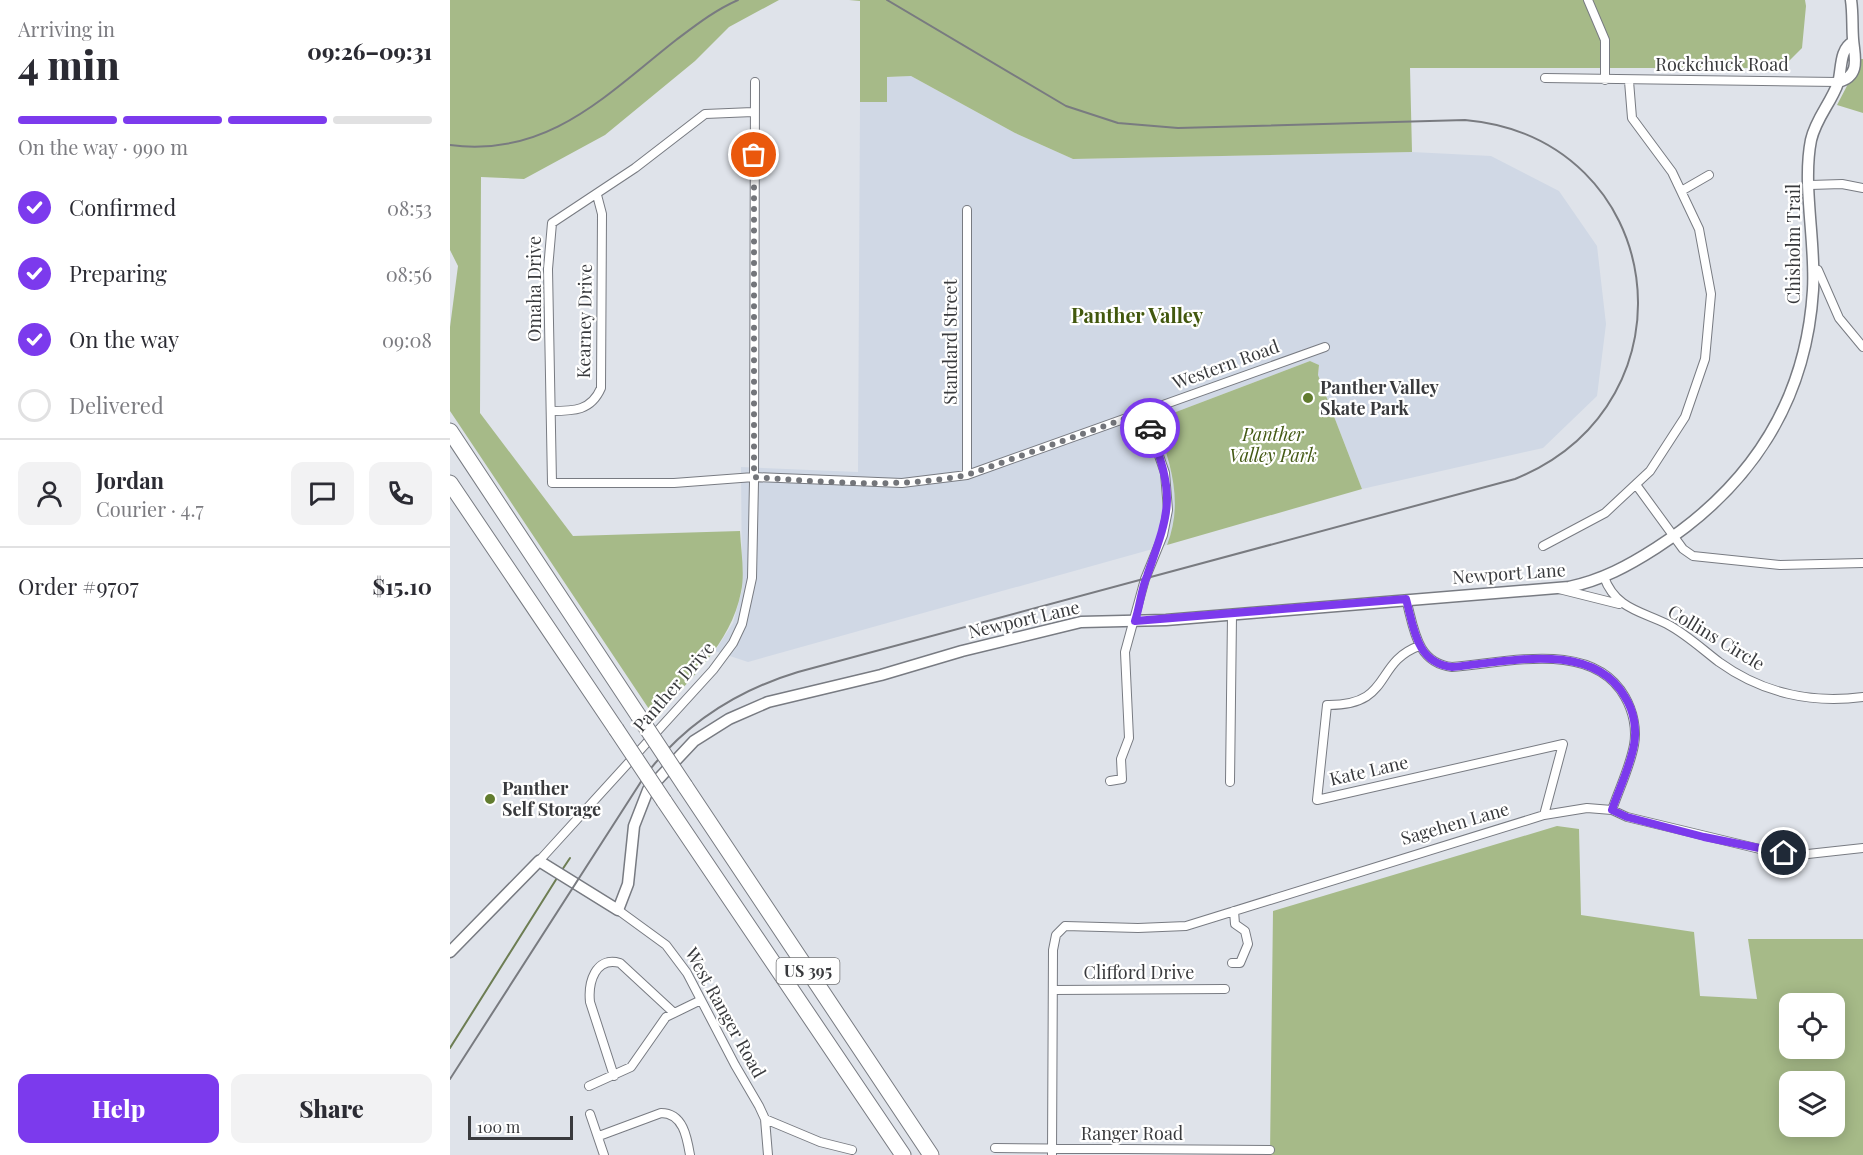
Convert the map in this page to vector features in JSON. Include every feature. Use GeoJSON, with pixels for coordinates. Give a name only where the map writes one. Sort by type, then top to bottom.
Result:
{"type":"FeatureCollection","features":[{"type":"Feature","properties":{"kind":"highway","name":"US 395"},"geometry":{"type":"LineString","coordinates":[[450,431],[931,1155]]}},
{"type":"Feature","properties":{"kind":"highway","name":"US 395"},"geometry":{"type":"LineString","coordinates":[[450,483],[903,1155]]}},
{"type":"Feature","properties":{"kind":"street"},"geometry":{"type":"LineString","coordinates":[[1588,0],[1605,40],[1605,80]]}},
{"type":"Feature","properties":{"kind":"street"},"geometry":{"type":"LineString","coordinates":[[1851,0],[1858,16]]}},
{"type":"Feature","properties":{"kind":"street","name":"Chisholm Trail"},"geometry":{"type":"LineString","coordinates":[[1604,577],[1674,536],[1702,516],[1736,482],[1777,422],[1802,358],[1811,312],[1813,272],[1809,156],[1814,128],[1838,82],[1846,47],[1853,42],[1858,16]]}},
{"type":"Feature","properties":{"kind":"street","name":"Rockchuck Road"},"geometry":{"type":"LineString","coordinates":[[1545,78],[1629,81],[1838,82]]}},
{"type":"Feature","properties":{"kind":"street"},"geometry":{"type":"LineString","coordinates":[[1543,546],[1588,524],[1637,486],[1663,454],[1685,417],[1700,380],[1709,337],[1708,271],[1699,229],[1683,190],[1660,153],[1632,118],[1629,81]]}},
{"type":"Feature","properties":{"kind":"street","name":"Panther Drive"},"geometry":{"type":"LineString","coordinates":[[450,952],[539,861],[702,683],[733,643],[742,624],[750,591],[754,477],[753,112],[755,82]]}},
{"type":"Feature","properties":{"kind":"street","name":"Omaha Drive"},"geometry":{"type":"LineString","coordinates":[[674,483],[552,483],[548,269],[552,223],[597,195],[705,114],[753,112]]}},
{"type":"Feature","properties":{"kind":"street"},"geometry":{"type":"LineString","coordinates":[[1683,190],[1709,175]]}},
{"type":"Feature","properties":{"kind":"street"},"geometry":{"type":"LineString","coordinates":[[1810,185],[1842,184],[1863,188]]}},
{"type":"Feature","properties":{"kind":"street","name":"Kearney Drive"},"geometry":{"type":"LineString","coordinates":[[551,411],[576,411],[596,400],[601,388],[602,214],[597,195]]}},
{"type":"Feature","properties":{"kind":"street","name":"Standard Street"},"geometry":{"type":"LineString","coordinates":[[967,210],[967,475]]}},
{"type":"Feature","properties":{"kind":"street"},"geometry":{"type":"LineString","coordinates":[[1813,272],[1818,270],[1839,318],[1863,347]]}},
{"type":"Feature","properties":{"kind":"street","name":"Western Road"},"geometry":{"type":"LineString","coordinates":[[674,483],[754,477],[902,483],[967,475],[1325,347]]}},
{"type":"Feature","properties":{"kind":"street"},"geometry":{"type":"LineString","coordinates":[[1110,781],[1122,779],[1120,759],[1129,738],[1124,662],[1129,632],[1135,621],[1145,579],[1162,535],[1168,510],[1165,473],[1144,412]]}},
{"type":"Feature","properties":{"kind":"street"},"geometry":{"type":"LineString","coordinates":[[1637,486],[1688,554],[1700,558],[1780,565],[1863,563]]}},
{"type":"Feature","properties":{"kind":"street"},"geometry":{"type":"LineString","coordinates":[[1604,577],[1611,593],[1622,605]]}},
{"type":"Feature","properties":{"kind":"street","name":"Newport Lane"},"geometry":{"type":"LineString","coordinates":[[618,910],[628,884],[634,826],[648,790],[680,753],[713,728],[775,700],[881,675],[1021,636],[1081,622],[1232,615],[1406,599],[1558,589],[1604,577]]}},
{"type":"Feature","properties":{"kind":"street","name":"Collins Circle"},"geometry":{"type":"LineString","coordinates":[[1558,589],[1622,605],[1669,625],[1734,672],[1773,690],[1808,699],[1863,697]]}},
{"type":"Feature","properties":{"kind":"street"},"geometry":{"type":"LineString","coordinates":[[1406,599],[1419,646],[1431,660],[1446,666],[1564,659],[1586,663],[1607,674],[1627,699],[1635,734],[1634,746],[1612,810]]}},
{"type":"Feature","properties":{"kind":"street"},"geometry":{"type":"LineString","coordinates":[[1230,782],[1232,615]]}},
{"type":"Feature","properties":{"kind":"street","name":"Kate Lane"},"geometry":{"type":"LineString","coordinates":[[1419,646],[1395,661],[1383,682],[1371,695],[1352,704],[1327,705],[1317,800],[1563,744],[1544,815]]}},
{"type":"Feature","properties":{"kind":"street","name":"Sagehen Lane"},"geometry":{"type":"LineString","coordinates":[[1053,990],[1053,945],[1060,928],[1070,924],[1173,928],[1544,815],[1587,808],[1612,810],[1627,817],[1768,852],[1808,854],[1863,848]]}},
{"type":"Feature","properties":{"kind":"street","name":"West Ranger Road"},"geometry":{"type":"LineString","coordinates":[[539,861],[618,910],[666,945],[687,973],[765,1119]]}},
{"type":"Feature","properties":{"kind":"street"},"geometry":{"type":"LineString","coordinates":[[1232,963],[1240,963],[1248,944],[1245,931],[1235,924],[1234,911]]}},
{"type":"Feature","properties":{"kind":"street"},"geometry":{"type":"LineString","coordinates":[[614,1076],[590,1002],[588,991],[594,972],[603,964],[613,961],[620,963],[673,1012]]}},
{"type":"Feature","properties":{"kind":"street","name":"Clifford Drive"},"geometry":{"type":"LineString","coordinates":[[1053,990],[1225,989]]}},
{"type":"Feature","properties":{"kind":"street"},"geometry":{"type":"LineString","coordinates":[[1052,1152],[1053,990]]}},
{"type":"Feature","properties":{"kind":"street"},"geometry":{"type":"LineString","coordinates":[[589,1086],[631,1067],[666,1017],[701,1000]]}},
{"type":"Feature","properties":{"kind":"street"},"geometry":{"type":"LineString","coordinates":[[599,1136],[661,1113],[668,1113],[680,1122],[690,1155]]}},
{"type":"Feature","properties":{"kind":"street"},"geometry":{"type":"LineString","coordinates":[[590,1114],[604,1155]]}},
{"type":"Feature","properties":{"kind":"street"},"geometry":{"type":"LineString","coordinates":[[768,1155],[765,1119],[820,1142],[852,1150]]}},
{"type":"Feature","properties":{"kind":"street","name":"Ranger Road"},"geometry":{"type":"LineString","coordinates":[[995,1148],[1052,1152],[1270,1150]]}},
{"type":"Feature","properties":{"kind":"shaded area"},"geometry":{"type":"Polygon","coordinates":[[[911,76],[1015,133],[1073,159],[1412,152],[1491,156],[1559,191],[1597,246],[1606,324],[1597,396],[1543,448],[1362,489],[1318,375],[1319,365],[1310,361],[1160,418],[1157,427],[1176,486],[1174,524],[1167,545],[748,662],[715,651],[733,623],[742,590],[741,467],[858,472],[860,102],[887,101],[887,77],[911,76]]]}},
{"type":"Feature","properties":{"kind":"green space"},"geometry":{"type":"Polygon","coordinates":[[[450,0],[779,0],[729,27],[695,61],[605,135],[524,179],[481,177],[480,413],[573,536],[740,531],[743,570],[736,611],[718,645],[707,660],[655,718],[450,411],[450,327],[458,266],[450,250],[450,0]]]}},
{"type":"Feature","properties":{"kind":"green space"},"geometry":{"type":"Polygon","coordinates":[[[849,0],[1805,0],[1806,6],[1802,48],[1782,68],[1410,68],[1412,152],[1073,159],[1015,133],[911,76],[887,77],[887,102],[860,102],[860,1],[849,0]]]}},
{"type":"Feature","properties":{"kind":"green space"},"geometry":{"type":"Polygon","coordinates":[[[1863,59],[1863,113],[1837,105],[1863,59]]]}},
{"type":"Feature","properties":{"kind":"green space","name":"Panther Valley Park"},"geometry":{"type":"Polygon","coordinates":[[[1310,361],[1319,365],[1318,375],[1362,489],[1167,545],[1172,530],[1175,500],[1171,471],[1157,427],[1160,418],[1310,361]]]}},
{"type":"Feature","properties":{"kind":"green space"},"geometry":{"type":"Polygon","coordinates":[[[1557,826],[1579,829],[1581,915],[1694,932],[1700,996],[1757,999],[1748,939],[1863,939],[1863,1155],[1270,1155],[1273,911],[1557,826]]]}},
{"type":"Feature","properties":{"kind":"waterway"},"geometry":{"type":"LineString","coordinates":[[562,870],[570,858]]}},
{"type":"Feature","properties":{"kind":"waterway"},"geometry":{"type":"LineString","coordinates":[[450,1048],[557,878]]}},
{"type":"Feature","properties":{"kind":"railway"},"geometry":{"type":"LineString","coordinates":[[450,145],[485,146],[517,142],[546,132],[574,118],[600,101],[698,23],[738,0]]}},
{"type":"Feature","properties":{"kind":"railway"},"geometry":{"type":"LineString","coordinates":[[450,1079],[644,777],[676,741],[694,725],[732,700],[753,689],[798,672],[1515,479],[1575,442],[1615,393],[1635,336],[1636,277],[1619,221],[1584,173],[1533,137],[1465,120],[1178,128],[1118,123],[1066,106],[887,0]]}},
{"type":"Feature","properties":{"kind":"way so far"},"geometry":{"type":"LineString","coordinates":[[754,155],[754,477],[858,483],[921,483],[967,475],[1144,412],[1150,428]]}},
{"type":"Feature","properties":{"kind":"place","name":"Panther Valley Skate Park"},"geometry":{"type":"Point","coordinates":[1308,398]}},
{"type":"Feature","properties":{"kind":"place","name":"Panther Self Storage"},"geometry":{"type":"Point","coordinates":[490,799]}},
{"type":"Feature","properties":{"kind":"district","name":"Panther Valley"},"geometry":{"type":"Point","coordinates":[1137,316]}},
{"type":"Feature","properties":{"kind":"route"},"geometry":{"type":"LineString","coordinates":[[1150,428],[1165,473],[1168,510],[1162,535],[1145,579],[1135,621],[1232,615],[1406,599],[1419,646],[1431,660],[1446,666],[1564,659],[1586,663],[1607,674],[1614,681],[1632,710],[1634,746],[1612,810],[1627,817],[1737,846],[1784,853]]}}]}
